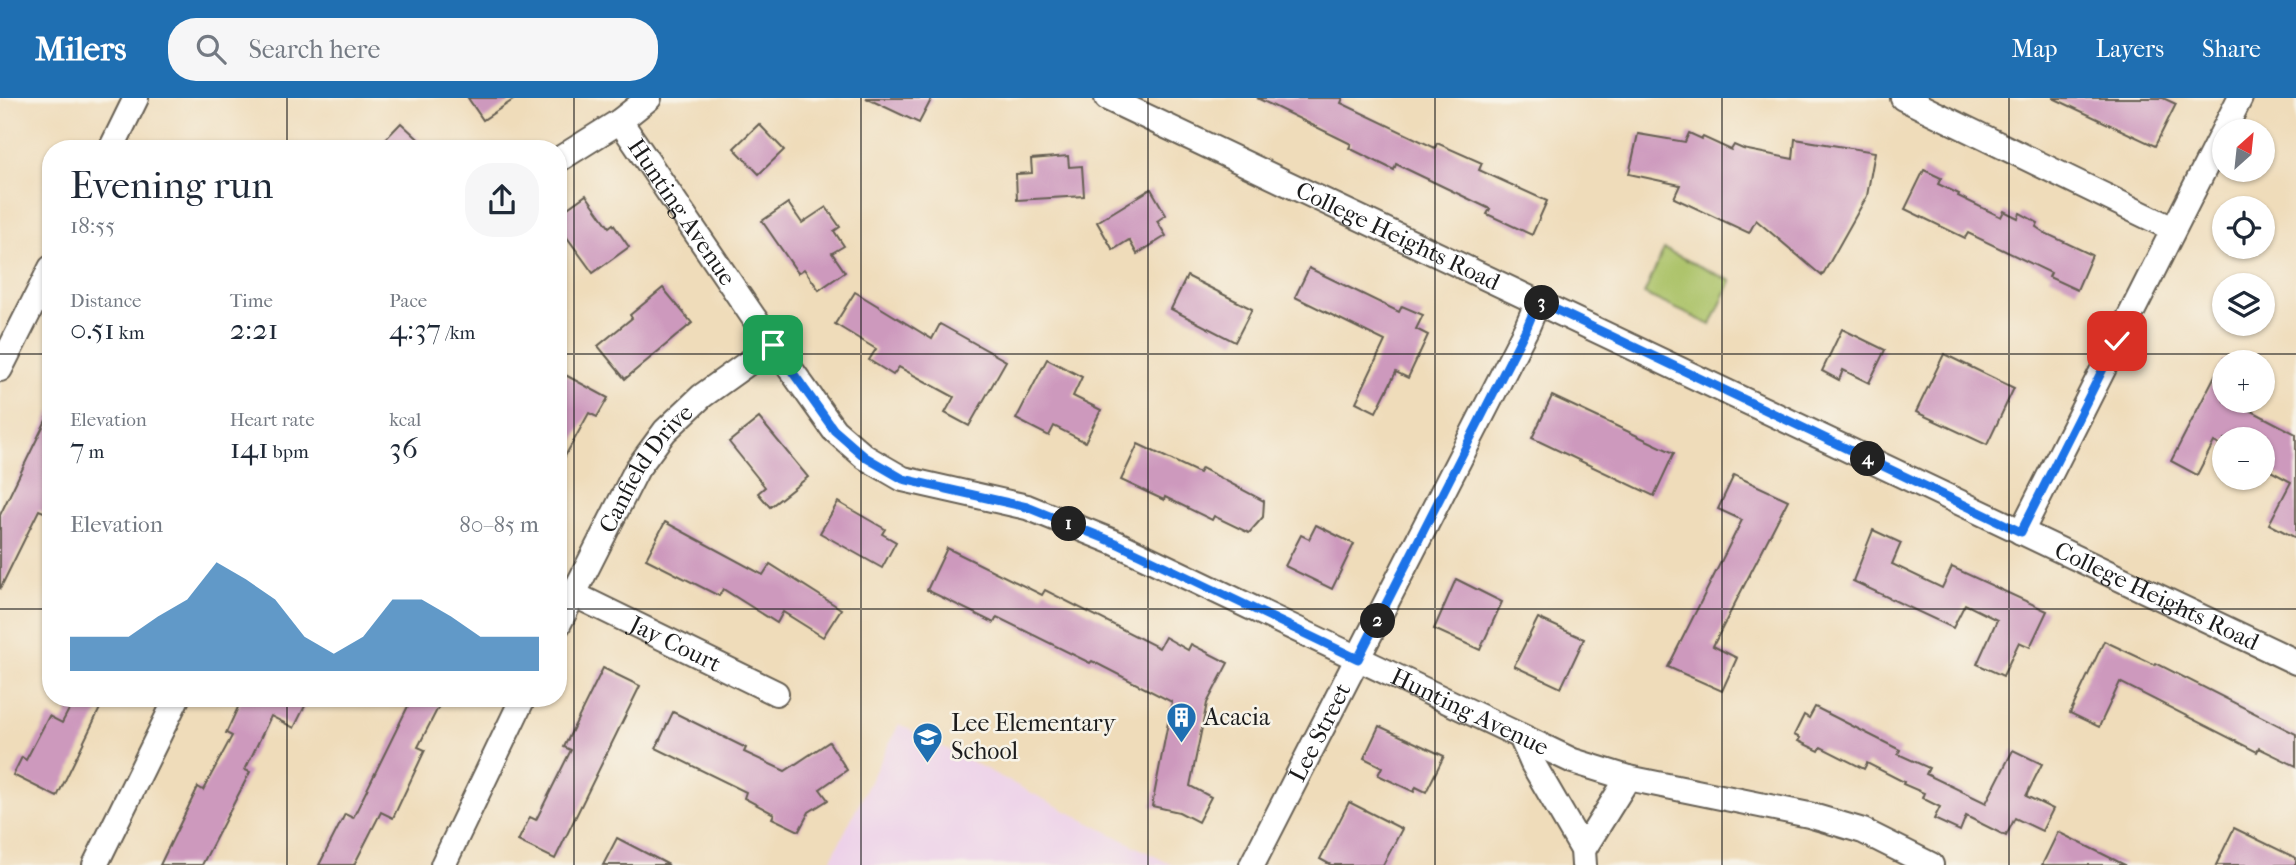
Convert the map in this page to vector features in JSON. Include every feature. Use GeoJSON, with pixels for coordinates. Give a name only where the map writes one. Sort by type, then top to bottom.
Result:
{"type":"FeatureCollection","features":[{"type":"Feature","properties":{"kind":"street"},"geometry":{"type":"LineString","coordinates":[[115,140],[136,98]]}},
{"type":"Feature","properties":{"kind":"street"},"geometry":{"type":"LineString","coordinates":[[567,154],[620,121],[649,98]]}},
{"type":"Feature","properties":{"kind":"street","name":"College Heights Road"},"geometry":{"type":"LineString","coordinates":[[1107,98],[2296,662]]}},
{"type":"Feature","properties":{"kind":"street"},"geometry":{"type":"LineString","coordinates":[[1903,98],[2173,229]]}},
{"type":"Feature","properties":{"kind":"street"},"geometry":{"type":"LineString","coordinates":[[2021,532],[2240,98]]}},
{"type":"Feature","properties":{"kind":"street","name":"Hunting Avenue"},"geometry":{"type":"LineString","coordinates":[[620,121],[834,430],[865,457],[903,479],[1027,507],[1116,543],[1573,761],[1628,778],[1809,815],[1863,831],[1931,865]]}},
{"type":"Feature","properties":{"kind":"street"},"geometry":{"type":"LineString","coordinates":[[0,369],[42,286]]}},
{"type":"Feature","properties":{"kind":"street","name":"Lee Street"},"geometry":{"type":"LineString","coordinates":[[1252,865],[1538,301]]}},
{"type":"Feature","properties":{"kind":"street","name":"Canfield Drive"},"geometry":{"type":"LineString","coordinates":[[567,606],[638,469],[665,431],[702,396],[773,345]]}},
{"type":"Feature","properties":{"kind":"street","name":"Jay Court"},"geometry":{"type":"LineString","coordinates":[[573,594],[776,693]]}},
{"type":"Feature","properties":{"kind":"street"},"geometry":{"type":"LineString","coordinates":[[95,865],[173,707]]}},
{"type":"Feature","properties":{"kind":"street"},"geometry":{"type":"LineString","coordinates":[[443,865],[519,707]]}},
{"type":"Feature","properties":{"kind":"street"},"geometry":{"type":"LineString","coordinates":[[1522,738],[1583,857]]}},
{"type":"Feature","properties":{"kind":"street"},"geometry":{"type":"LineString","coordinates":[[1583,857],[1628,778]]}},
{"type":"Feature","properties":{"kind":"shaded area","name":"Lee Elementary School"},"geometry":{"type":"Polygon","coordinates":[[[899,724],[1053,804],[1172,865],[828,865],[899,724]]]}},
{"type":"Feature","properties":{"kind":"green space"},"geometry":{"type":"Polygon","coordinates":[[[1664,249],[1731,281],[1711,325],[1644,294],[1664,249]]]}},
{"type":"Feature","properties":{"kind":"building"},"geometry":{"type":"Polygon","coordinates":[[[468,98],[516,98],[483,120],[468,98]]]}},
{"type":"Feature","properties":{"kind":"building"},"geometry":{"type":"Polygon","coordinates":[[[866,98],[932,98],[919,123],[866,98]]]}},
{"type":"Feature","properties":{"kind":"building"},"geometry":{"type":"Polygon","coordinates":[[[1257,98],[1343,98],[1341,103],[1435,148],[1437,143],[1482,163],[1479,170],[1547,201],[1532,235],[1487,214],[1490,209],[1396,164],[1394,170],[1349,148],[1351,144],[1257,98]]]}},
{"type":"Feature","properties":{"kind":"building"},"geometry":{"type":"Polygon","coordinates":[[[2053,98],[2163,98],[2176,104],[2155,146],[2053,98]]]}},
{"type":"Feature","properties":{"kind":"building"},"geometry":{"type":"Polygon","coordinates":[[[401,123],[419,140],[385,140],[401,123]]]}},
{"type":"Feature","properties":{"kind":"building"},"geometry":{"type":"Polygon","coordinates":[[[759,124],[784,150],[759,174],[734,148],[759,124]]]}},
{"type":"Feature","properties":{"kind":"building"},"geometry":{"type":"Polygon","coordinates":[[[1689,133],[1731,150],[1734,145],[1793,159],[1795,139],[1875,152],[1867,196],[1822,276],[1756,220],[1749,233],[1674,198],[1680,185],[1629,174],[1638,134],[1685,142],[1689,133]]]}},
{"type":"Feature","properties":{"kind":"building"},"geometry":{"type":"Polygon","coordinates":[[[1068,156],[1069,167],[1082,166],[1084,196],[1017,200],[1016,174],[1032,173],[1031,159],[1068,156]]]}},
{"type":"Feature","properties":{"kind":"building"},"geometry":{"type":"Polygon","coordinates":[[[1924,170],[1941,178],[1938,184],[1959,194],[1958,196],[2001,217],[2004,211],[2018,218],[2020,213],[2038,223],[2036,227],[2045,233],[2092,255],[2077,290],[2049,277],[2051,273],[1968,233],[1965,238],[1905,209],[1924,170]]]}},
{"type":"Feature","properties":{"kind":"building"},"geometry":{"type":"Polygon","coordinates":[[[1151,189],[1166,215],[1157,221],[1166,236],[1137,254],[1129,240],[1113,250],[1097,222],[1151,189]]]}},
{"type":"Feature","properties":{"kind":"building"},"geometry":{"type":"Polygon","coordinates":[[[586,195],[609,227],[613,224],[629,247],[593,273],[567,237],[567,209],[586,195]]]}},
{"type":"Feature","properties":{"kind":"building"},"geometry":{"type":"Polygon","coordinates":[[[788,203],[802,223],[826,207],[840,227],[834,231],[844,246],[832,253],[845,272],[819,290],[804,269],[798,273],[762,221],[788,203]]]}},
{"type":"Feature","properties":{"kind":"building"},"geometry":{"type":"Polygon","coordinates":[[[1309,268],[1399,312],[1402,306],[1423,315],[1416,329],[1428,335],[1408,378],[1396,372],[1376,412],[1356,402],[1385,341],[1295,297],[1309,268]]]}},
{"type":"Feature","properties":{"kind":"building"},"geometry":{"type":"Polygon","coordinates":[[[1187,276],[1252,309],[1235,342],[1171,309],[1187,276]]]}},
{"type":"Feature","properties":{"kind":"building"},"geometry":{"type":"Polygon","coordinates":[[[663,288],[692,323],[625,379],[598,346],[663,288]]]}},
{"type":"Feature","properties":{"kind":"building"},"geometry":{"type":"Polygon","coordinates":[[[855,292],[932,339],[940,324],[1006,361],[969,426],[945,413],[954,397],[899,367],[893,375],[869,360],[876,349],[835,324],[855,292]]]}},
{"type":"Feature","properties":{"kind":"building"},"geometry":{"type":"Polygon","coordinates":[[[1842,329],[1885,350],[1869,383],[1843,370],[1839,380],[1822,371],[1842,329]]]}},
{"type":"Feature","properties":{"kind":"building"},"geometry":{"type":"Polygon","coordinates":[[[1944,354],[2014,388],[1987,445],[1916,412],[1944,354]]]}},
{"type":"Feature","properties":{"kind":"building"},"geometry":{"type":"Polygon","coordinates":[[[1047,359],[1082,377],[1073,396],[1101,410],[1085,442],[1054,426],[1049,436],[1016,419],[1047,359]]]}},
{"type":"Feature","properties":{"kind":"building"},"geometry":{"type":"Polygon","coordinates":[[[567,376],[608,398],[597,417],[589,413],[567,453],[567,376]]]}},
{"type":"Feature","properties":{"kind":"building"},"geometry":{"type":"Polygon","coordinates":[[[2212,381],[2212,413],[2256,413],[2296,434],[2296,538],[2269,524],[2291,482],[2275,473],[2275,427],[2212,427],[2212,446],[2197,475],[2171,461],[2212,381]]]}},
{"type":"Feature","properties":{"kind":"building"},"geometry":{"type":"Polygon","coordinates":[[[1552,396],[1674,453],[1654,496],[1532,438],[1552,396]]]}},
{"type":"Feature","properties":{"kind":"building"},"geometry":{"type":"Polygon","coordinates":[[[759,418],[808,477],[770,507],[758,493],[765,487],[729,442],[759,418]]]}},
{"type":"Feature","properties":{"kind":"building"},"geometry":{"type":"Polygon","coordinates":[[[42,429],[42,511],[39,510],[0,589],[0,515],[42,429]]]}},
{"type":"Feature","properties":{"kind":"building"},"geometry":{"type":"Polygon","coordinates":[[[1138,444],[1199,473],[1202,468],[1264,501],[1263,517],[1249,533],[1214,516],[1212,520],[1165,497],[1164,500],[1121,480],[1138,444]]]}},
{"type":"Feature","properties":{"kind":"building"},"geometry":{"type":"Polygon","coordinates":[[[1734,475],[1788,500],[1713,646],[1737,658],[1722,691],[1668,667],[1742,520],[1718,509],[1734,475]]]}},
{"type":"Feature","properties":{"kind":"building"},"geometry":{"type":"Polygon","coordinates":[[[838,502],[885,529],[882,534],[896,542],[882,568],[820,533],[838,502]]]}},
{"type":"Feature","properties":{"kind":"building"},"geometry":{"type":"Polygon","coordinates":[[[665,522],[763,575],[770,564],[841,609],[823,637],[783,612],[777,623],[723,589],[719,596],[646,559],[665,522]]]}},
{"type":"Feature","properties":{"kind":"building"},"geometry":{"type":"Polygon","coordinates":[[[1316,525],[1354,544],[1332,589],[1285,566],[1301,535],[1309,539],[1316,525]]]}},
{"type":"Feature","properties":{"kind":"building"},"geometry":{"type":"Polygon","coordinates":[[[1873,530],[1901,543],[1892,564],[1942,588],[1952,567],[2047,611],[2030,647],[2019,642],[2003,676],[1977,664],[1997,620],[1965,604],[1953,628],[1853,581],[1873,530]]]}},
{"type":"Feature","properties":{"kind":"building"},"geometry":{"type":"Polygon","coordinates":[[[947,548],[1042,595],[1045,590],[1159,648],[1165,637],[1188,650],[1191,644],[1228,663],[1207,703],[1190,786],[1211,797],[1198,822],[1179,812],[1152,806],[1172,702],[997,617],[994,623],[927,590],[947,548]]]}},
{"type":"Feature","properties":{"kind":"building"},"geometry":{"type":"Polygon","coordinates":[[[1456,579],[1502,602],[1480,650],[1434,629],[1456,579]]]}},
{"type":"Feature","properties":{"kind":"building"},"geometry":{"type":"Polygon","coordinates":[[[1538,618],[1584,639],[1561,688],[1514,666],[1538,618]]]}},
{"type":"Feature","properties":{"kind":"building"},"geometry":{"type":"Polygon","coordinates":[[[2104,641],[2155,665],[2156,663],[2296,734],[2296,766],[2259,748],[2257,752],[2120,682],[2099,727],[2070,713],[2104,641]]]}},
{"type":"Feature","properties":{"kind":"building"},"geometry":{"type":"Polygon","coordinates":[[[603,668],[640,686],[555,859],[518,841],[530,817],[536,820],[571,750],[564,747],[603,668]]]}},
{"type":"Feature","properties":{"kind":"building"},"geometry":{"type":"Polygon","coordinates":[[[70,707],[101,707],[57,797],[13,775],[22,757],[26,760],[49,716],[62,723],[70,707]]]}},
{"type":"Feature","properties":{"kind":"building"},"geometry":{"type":"Polygon","coordinates":[[[238,707],[304,707],[294,728],[271,716],[245,770],[250,772],[202,865],[160,865],[198,787],[203,790],[232,736],[226,733],[238,707]]]}},
{"type":"Feature","properties":{"kind":"building"},"geometry":{"type":"Polygon","coordinates":[[[408,707],[438,707],[418,747],[425,750],[393,818],[381,812],[354,865],[319,865],[345,814],[353,818],[408,707]]]}},
{"type":"Feature","properties":{"kind":"building"},"geometry":{"type":"Polygon","coordinates":[[[1815,707],[1900,750],[1898,754],[1929,768],[1926,774],[1986,803],[2013,750],[2042,764],[2026,796],[2053,809],[2042,831],[2015,818],[2006,836],[1966,816],[1960,831],[1934,819],[1940,807],[1922,798],[1924,793],[1867,763],[1864,769],[1821,747],[1819,751],[1798,741],[1800,738],[1794,735],[1804,715],[1809,718],[1815,707]]]}},
{"type":"Feature","properties":{"kind":"building"},"geometry":{"type":"Polygon","coordinates":[[[673,712],[746,748],[744,752],[785,771],[829,742],[847,770],[820,789],[828,800],[809,812],[799,831],[772,818],[774,814],[744,798],[746,792],[656,748],[673,712]]]}},
{"type":"Feature","properties":{"kind":"building"},"geometry":{"type":"Polygon","coordinates":[[[1379,726],[1444,756],[1426,792],[1416,787],[1414,792],[1378,775],[1382,767],[1364,758],[1379,726]]]}},
{"type":"Feature","properties":{"kind":"building"},"geometry":{"type":"Polygon","coordinates":[[[1349,802],[1402,829],[1383,865],[1331,865],[1320,859],[1349,802]]]}},
{"type":"Feature","properties":{"kind":"building"},"geometry":{"type":"Polygon","coordinates":[[[2234,828],[2296,858],[2296,865],[2216,865],[2234,828]]]}},
{"type":"Feature","properties":{"kind":"building"},"geometry":{"type":"Polygon","coordinates":[[[2058,832],[2125,865],[2042,865],[2058,832]]]}},
{"type":"Feature","properties":{"kind":"building"},"geometry":{"type":"Polygon","coordinates":[[[617,838],[669,865],[603,865],[617,838]]]}},
{"type":"Feature","properties":{"kind":"place","name":"Acacia"},"geometry":{"type":"Point","coordinates":[1181,744]}},
{"type":"Feature","properties":{"kind":"place","name":"Lee Elementary School"},"geometry":{"type":"Point","coordinates":[928,764]}},
{"type":"Feature","properties":{"kind":"route"},"geometry":{"type":"LineString","coordinates":[[773,345],[834,430],[865,457],[903,479],[1027,507],[1116,543],[1358,659],[1538,301],[2021,532],[2117,341]]}}]}
